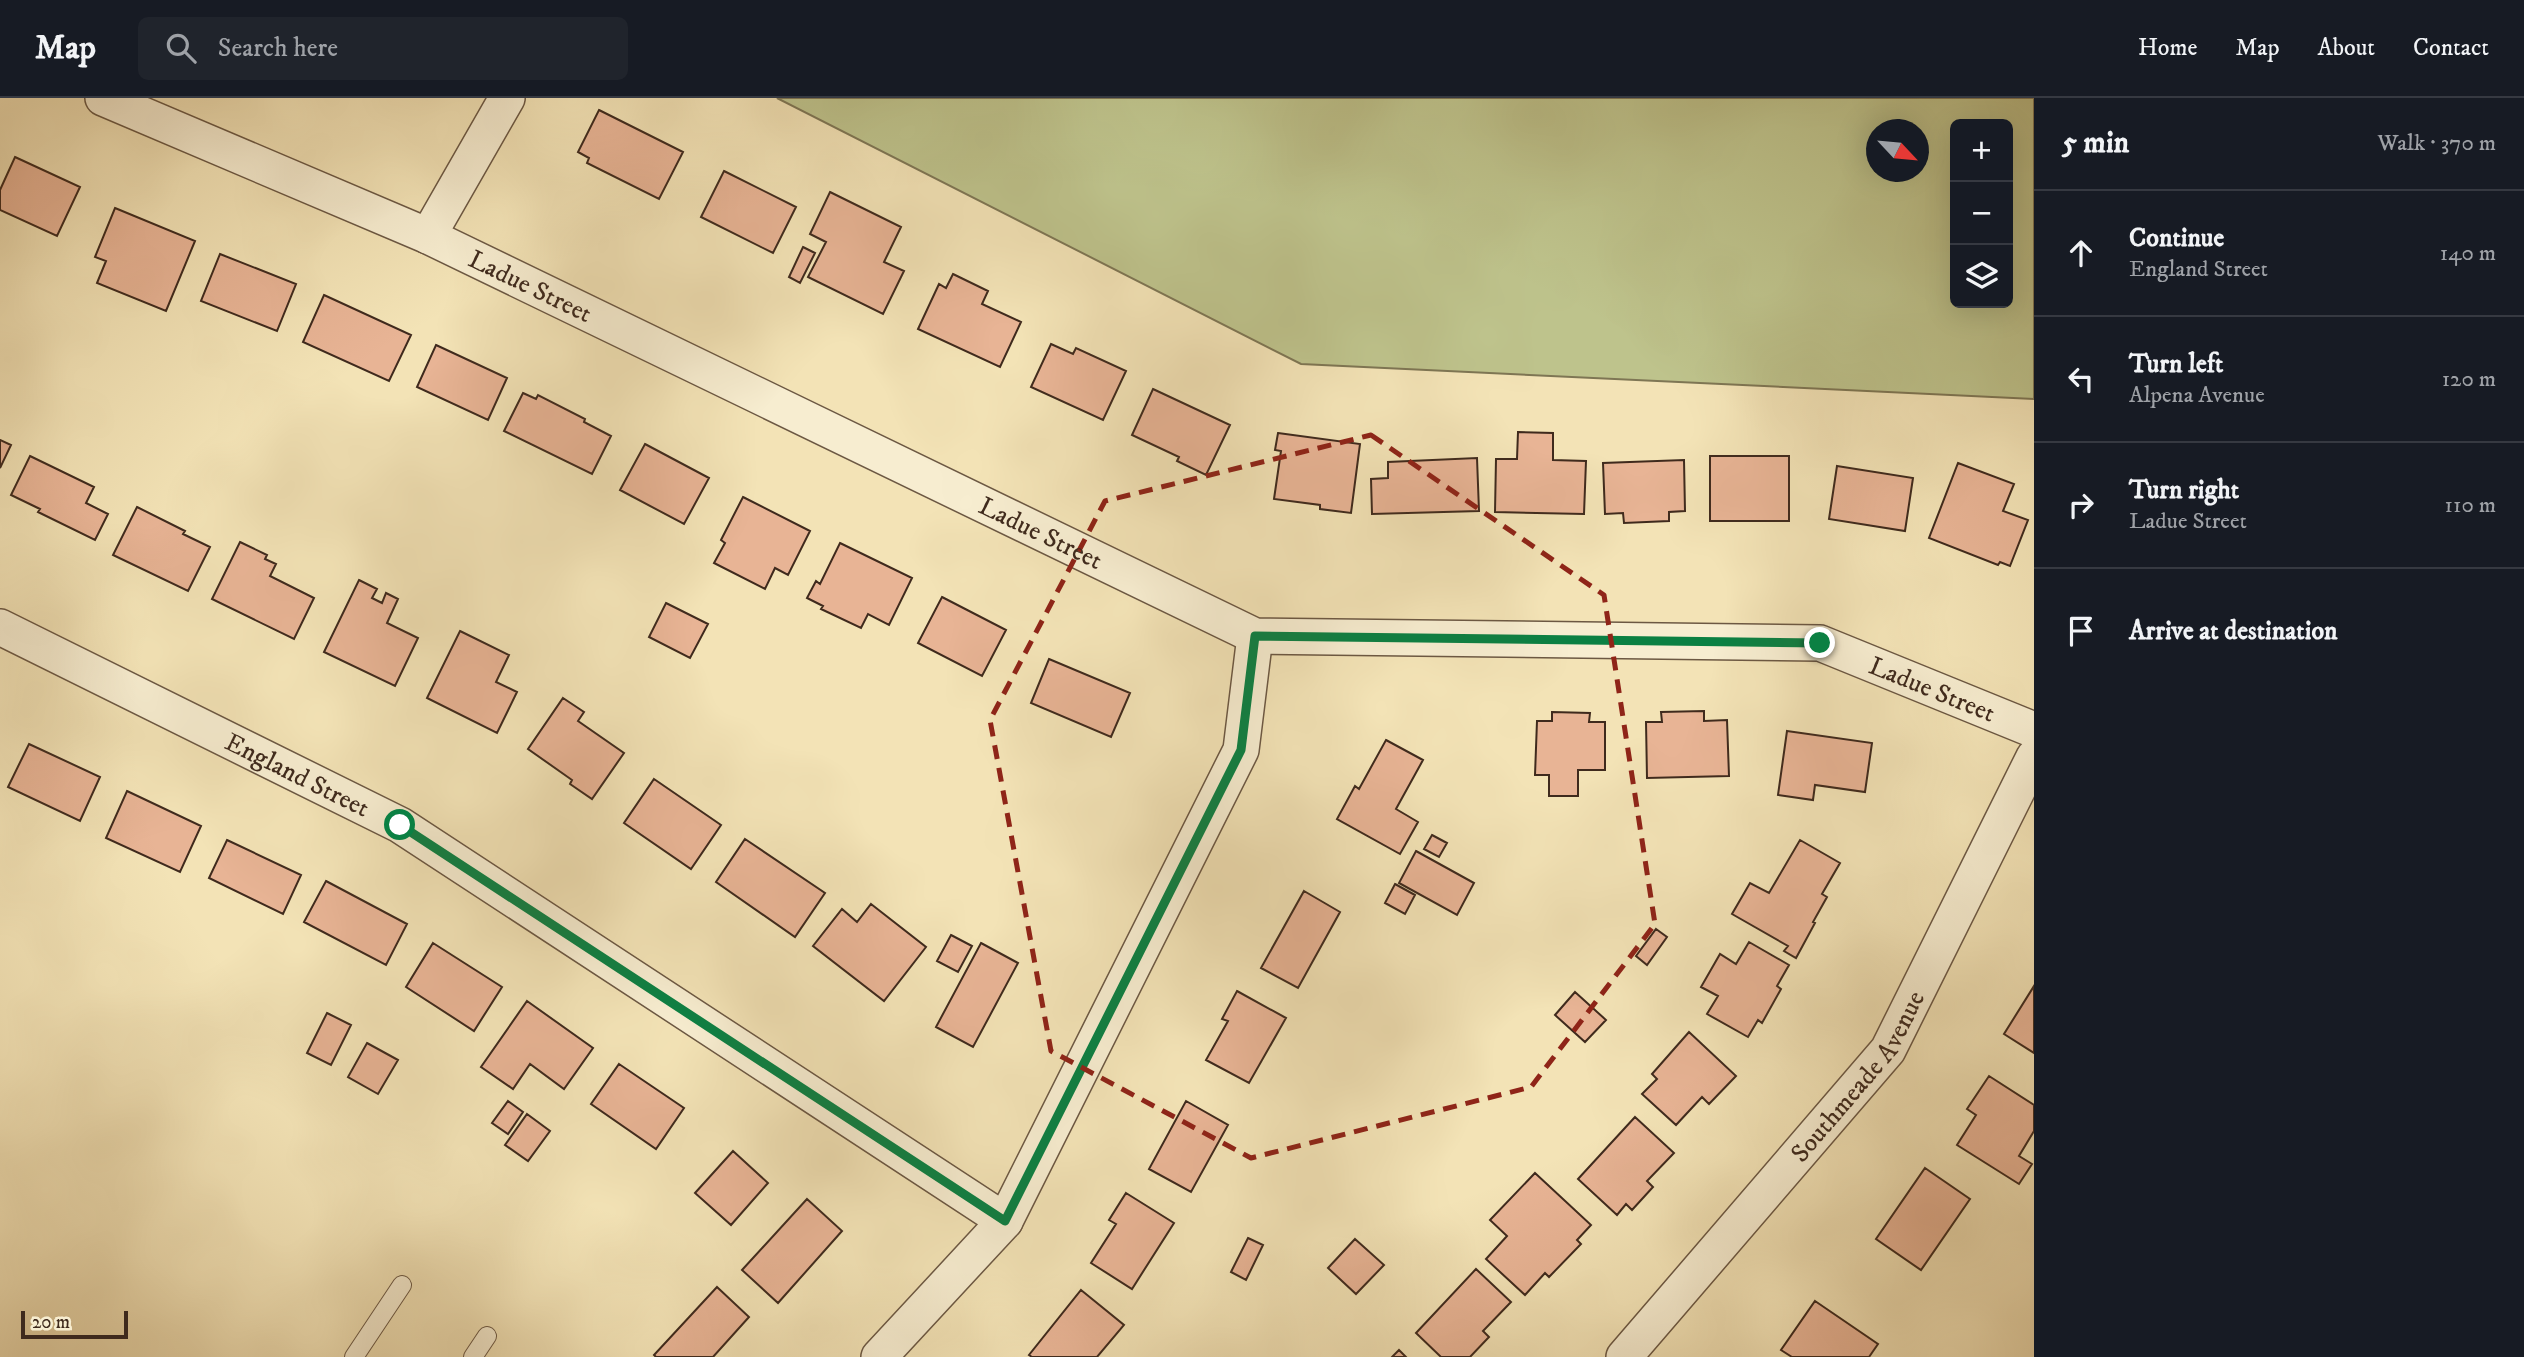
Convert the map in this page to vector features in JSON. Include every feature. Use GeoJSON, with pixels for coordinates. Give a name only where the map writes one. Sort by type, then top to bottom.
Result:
{"type":"FeatureCollection","features":[{"type":"Feature","properties":{"kind":"street","name":"Ladue Street"},"geometry":{"type":"LineString","coordinates":[[103,98],[428,236],[1255,636],[1820,643],[2034,730]]}},
{"type":"Feature","properties":{"kind":"street"},"geometry":{"type":"LineString","coordinates":[[428,236],[507,98]]}},
{"type":"Feature","properties":{"kind":"street","name":"England Street"},"geometry":{"type":"LineString","coordinates":[[0,627],[400,825],[1005,1221]]}},
{"type":"Feature","properties":{"kind":"street"},"geometry":{"type":"LineString","coordinates":[[878,1357],[1005,1221],[1241,750],[1255,636]]}},
{"type":"Feature","properties":{"kind":"street","name":"Southmeade Avenue"},"geometry":{"type":"LineString","coordinates":[[1631,1355],[1888,1050],[2034,757]]}},
{"type":"Feature","properties":{"kind":"lane"},"geometry":{"type":"LineString","coordinates":[[354,1357],[402,1285]]}},
{"type":"Feature","properties":{"kind":"lane"},"geometry":{"type":"LineString","coordinates":[[473,1357],[488,1336]]}},
{"type":"Feature","properties":{"kind":"highlighted area"},"geometry":{"type":"Polygon","coordinates":[[[1371,435],[1604,595],[1655,924],[1531,1087],[1251,1158],[1051,1051],[990,720],[1105,501],[1371,435]]]}},
{"type":"Feature","properties":{"kind":"green space"},"geometry":{"type":"Polygon","coordinates":[[[777,98],[2034,98],[2034,399],[1301,364],[777,98]]]}},
{"type":"Feature","properties":{"kind":"building"},"geometry":{"type":"Polygon","coordinates":[[[599,110],[683,152],[659,199],[587,163],[589,158],[578,152],[599,110]]]}},
{"type":"Feature","properties":{"kind":"building"},"geometry":{"type":"Polygon","coordinates":[[[15,157],[80,187],[57,236],[0,210],[0,190],[15,157]]]}},
{"type":"Feature","properties":{"kind":"building"},"geometry":{"type":"Polygon","coordinates":[[[724,171],[796,207],[773,253],[701,217],[724,171]]]}},
{"type":"Feature","properties":{"kind":"building"},"geometry":{"type":"Polygon","coordinates":[[[830,192],[901,227],[884,262],[904,271],[883,314],[808,277],[826,242],[810,234],[830,192]]]}},
{"type":"Feature","properties":{"kind":"building"},"geometry":{"type":"Polygon","coordinates":[[[115,208],[195,241],[166,311],[97,283],[106,261],[95,257],[115,208]]]}},
{"type":"Feature","properties":{"kind":"building"},"geometry":{"type":"Polygon","coordinates":[[[803,247],[815,253],[800,283],[789,277],[803,247]]]}},
{"type":"Feature","properties":{"kind":"building"},"geometry":{"type":"Polygon","coordinates":[[[220,254],[296,284],[277,331],[201,301],[220,254]]]}},
{"type":"Feature","properties":{"kind":"building"},"geometry":{"type":"Polygon","coordinates":[[[953,274],[988,291],[982,304],[1021,322],[1000,367],[918,329],[939,284],[946,288],[953,274]]]}},
{"type":"Feature","properties":{"kind":"building"},"geometry":{"type":"Polygon","coordinates":[[[324,295],[411,335],[389,381],[303,342],[324,295]]]}},
{"type":"Feature","properties":{"kind":"building"},"geometry":{"type":"Polygon","coordinates":[[[1051,344],[1073,354],[1076,348],[1126,371],[1103,420],[1031,387],[1051,344]]]}},
{"type":"Feature","properties":{"kind":"building"},"geometry":{"type":"Polygon","coordinates":[[[436,345],[507,378],[488,420],[417,387],[436,345]]]}},
{"type":"Feature","properties":{"kind":"building"},"geometry":{"type":"Polygon","coordinates":[[[1153,389],[1230,425],[1206,475],[1177,461],[1179,457],[1132,435],[1153,389]]]}},
{"type":"Feature","properties":{"kind":"building"},"geometry":{"type":"Polygon","coordinates":[[[523,393],[536,399],[538,395],[611,436],[592,474],[504,431],[523,393]]]}},
{"type":"Feature","properties":{"kind":"building"},"geometry":{"type":"Polygon","coordinates":[[[1518,432],[1553,433],[1553,460],[1586,461],[1584,514],[1495,512],[1496,459],[1517,459],[1518,432]]]}},
{"type":"Feature","properties":{"kind":"building"},"geometry":{"type":"Polygon","coordinates":[[[1278,433],[1360,444],[1351,513],[1320,509],[1320,505],[1274,499],[1281,451],[1275,450],[1278,433]]]}},
{"type":"Feature","properties":{"kind":"building"},"geometry":{"type":"Polygon","coordinates":[[[0,440],[11,445],[0,468],[0,440]]]}},
{"type":"Feature","properties":{"kind":"building"},"geometry":{"type":"Polygon","coordinates":[[[645,444],[709,478],[684,524],[620,490],[645,444]]]}},
{"type":"Feature","properties":{"kind":"building"},"geometry":{"type":"Polygon","coordinates":[[[30,456],[94,487],[86,503],[108,514],[95,540],[38,512],[40,509],[11,495],[30,456]]]}},
{"type":"Feature","properties":{"kind":"building"},"geometry":{"type":"Polygon","coordinates":[[[1710,456],[1789,456],[1789,521],[1710,521],[1710,456]]]}},
{"type":"Feature","properties":{"kind":"building"},"geometry":{"type":"Polygon","coordinates":[[[1477,458],[1479,511],[1372,514],[1371,479],[1388,478],[1388,462],[1477,458]]]}},
{"type":"Feature","properties":{"kind":"building"},"geometry":{"type":"Polygon","coordinates":[[[1684,460],[1685,511],[1669,512],[1669,521],[1624,523],[1623,513],[1605,514],[1603,463],[1684,460]]]}},
{"type":"Feature","properties":{"kind":"building"},"geometry":{"type":"Polygon","coordinates":[[[1958,463],[2014,484],[2003,511],[2028,520],[2010,566],[2000,562],[1998,565],[1929,538],[1958,463]]]}},
{"type":"Feature","properties":{"kind":"building"},"geometry":{"type":"Polygon","coordinates":[[[1837,466],[1913,478],[1905,531],[1829,519],[1837,466]]]}},
{"type":"Feature","properties":{"kind":"building"},"geometry":{"type":"Polygon","coordinates":[[[743,497],[810,531],[788,575],[775,568],[765,589],[714,563],[725,543],[721,540],[743,497]]]}},
{"type":"Feature","properties":{"kind":"building"},"geometry":{"type":"Polygon","coordinates":[[[137,507],[210,547],[188,591],[113,555],[137,507]]]}},
{"type":"Feature","properties":{"kind":"building"},"geometry":{"type":"Polygon","coordinates":[[[240,542],[267,555],[265,559],[276,564],[270,576],[314,598],[294,639],[212,599],[240,542]]]}},
{"type":"Feature","properties":{"kind":"building"},"geometry":{"type":"Polygon","coordinates":[[[840,543],[912,578],[889,625],[868,614],[861,628],[821,609],[823,606],[807,598],[816,581],[820,584],[840,543]]]}},
{"type":"Feature","properties":{"kind":"building"},"geometry":{"type":"Polygon","coordinates":[[[359,580],[377,589],[372,598],[382,603],[386,593],[398,599],[387,623],[418,638],[395,686],[324,652],[359,580]]]}},
{"type":"Feature","properties":{"kind":"building"},"geometry":{"type":"Polygon","coordinates":[[[942,597],[1006,630],[982,676],[918,643],[942,597]]]}},
{"type":"Feature","properties":{"kind":"building"},"geometry":{"type":"Polygon","coordinates":[[[666,603],[708,624],[690,658],[649,637],[666,603]]]}},
{"type":"Feature","properties":{"kind":"building"},"geometry":{"type":"Polygon","coordinates":[[[460,631],[509,655],[496,682],[517,692],[497,733],[427,698],[460,631]]]}},
{"type":"Feature","properties":{"kind":"building"},"geometry":{"type":"Polygon","coordinates":[[[1049,659],[1130,693],[1111,737],[1031,703],[1049,659]]]}},
{"type":"Feature","properties":{"kind":"building"},"geometry":{"type":"Polygon","coordinates":[[[563,698],[584,712],[578,721],[624,753],[592,799],[570,784],[572,780],[528,749],[563,698]]]}},
{"type":"Feature","properties":{"kind":"building"},"geometry":{"type":"Polygon","coordinates":[[[1704,711],[1704,721],[1727,720],[1729,776],[1647,778],[1646,722],[1662,722],[1661,712],[1704,711]]]}},
{"type":"Feature","properties":{"kind":"building"},"geometry":{"type":"Polygon","coordinates":[[[1552,712],[1590,713],[1589,722],[1605,722],[1605,770],[1578,770],[1578,796],[1549,796],[1549,775],[1535,775],[1537,721],[1552,721],[1552,712]]]}},
{"type":"Feature","properties":{"kind":"building"},"geometry":{"type":"Polygon","coordinates":[[[1787,731],[1872,743],[1865,792],[1815,785],[1813,800],[1778,795],[1787,731]]]}},
{"type":"Feature","properties":{"kind":"building"},"geometry":{"type":"Polygon","coordinates":[[[1386,740],[1423,760],[1396,809],[1418,822],[1400,854],[1337,819],[1355,786],[1359,789],[1386,740]]]}},
{"type":"Feature","properties":{"kind":"building"},"geometry":{"type":"Polygon","coordinates":[[[29,744],[100,777],[80,821],[8,787],[29,744]]]}},
{"type":"Feature","properties":{"kind":"building"},"geometry":{"type":"Polygon","coordinates":[[[654,779],[721,825],[691,869],[624,823],[654,779]]]}},
{"type":"Feature","properties":{"kind":"building"},"geometry":{"type":"Polygon","coordinates":[[[127,791],[201,826],[180,872],[106,838],[127,791]]]}},
{"type":"Feature","properties":{"kind":"building"},"geometry":{"type":"Polygon","coordinates":[[[1432,835],[1447,843],[1439,857],[1424,849],[1432,835]]]}},
{"type":"Feature","properties":{"kind":"building"},"geometry":{"type":"Polygon","coordinates":[[[745,839],[825,893],[795,937],[716,882],[745,839]]]}},
{"type":"Feature","properties":{"kind":"building"},"geometry":{"type":"Polygon","coordinates":[[[227,840],[301,875],[283,914],[209,878],[227,840]]]}},
{"type":"Feature","properties":{"kind":"building"},"geometry":{"type":"Polygon","coordinates":[[[1800,840],[1840,863],[1822,894],[1827,897],[1796,958],[1784,951],[1788,946],[1732,914],[1750,883],[1769,893],[1800,840]]]}},
{"type":"Feature","properties":{"kind":"building"},"geometry":{"type":"Polygon","coordinates":[[[1416,851],[1474,883],[1457,915],[1399,883],[1416,851]]]}},
{"type":"Feature","properties":{"kind":"building"},"geometry":{"type":"Polygon","coordinates":[[[326,881],[407,924],[386,965],[304,922],[326,881]]]}},
{"type":"Feature","properties":{"kind":"building"},"geometry":{"type":"Polygon","coordinates":[[[1395,884],[1415,895],[1405,914],[1385,903],[1395,884]]]}},
{"type":"Feature","properties":{"kind":"building"},"geometry":{"type":"Polygon","coordinates":[[[1304,891],[1340,912],[1298,988],[1261,968],[1304,891]]]}},
{"type":"Feature","properties":{"kind":"building"},"geometry":{"type":"Polygon","coordinates":[[[871,904],[926,947],[884,1001],[813,946],[842,909],[857,922],[871,904]]]}},
{"type":"Feature","properties":{"kind":"building"},"geometry":{"type":"Polygon","coordinates":[[[1656,929],[1667,937],[1647,965],[1636,956],[1656,929]]]}},
{"type":"Feature","properties":{"kind":"building"},"geometry":{"type":"Polygon","coordinates":[[[951,935],[972,946],[958,972],[937,961],[951,935]]]}},
{"type":"Feature","properties":{"kind":"building"},"geometry":{"type":"Polygon","coordinates":[[[1749,942],[1789,965],[1777,986],[1781,989],[1762,1023],[1758,1020],[1748,1037],[1707,1014],[1718,996],[1701,987],[1720,954],[1736,964],[1749,942]]]}},
{"type":"Feature","properties":{"kind":"building"},"geometry":{"type":"Polygon","coordinates":[[[433,943],[502,987],[474,1031],[406,987],[433,943]]]}},
{"type":"Feature","properties":{"kind":"building"},"geometry":{"type":"Polygon","coordinates":[[[981,943],[1018,963],[973,1047],[936,1027],[981,943]]]}},
{"type":"Feature","properties":{"kind":"building"},"geometry":{"type":"Polygon","coordinates":[[[2034,986],[2034,1053],[2004,1034],[2034,986]]]}},
{"type":"Feature","properties":{"kind":"building"},"geometry":{"type":"Polygon","coordinates":[[[1237,991],[1286,1018],[1249,1083],[1206,1060],[1228,1021],[1222,1019],[1237,991]]]}},
{"type":"Feature","properties":{"kind":"building"},"geometry":{"type":"Polygon","coordinates":[[[1575,992],[1606,1020],[1585,1042],[1555,1015],[1575,992]]]}},
{"type":"Feature","properties":{"kind":"building"},"geometry":{"type":"Polygon","coordinates":[[[527,1001],[593,1048],[564,1089],[530,1064],[513,1089],[481,1067],[527,1001]]]}},
{"type":"Feature","properties":{"kind":"building"},"geometry":{"type":"Polygon","coordinates":[[[327,1013],[351,1025],[331,1065],[307,1053],[327,1013]]]}},
{"type":"Feature","properties":{"kind":"building"},"geometry":{"type":"Polygon","coordinates":[[[1689,1032],[1736,1076],[1709,1104],[1702,1097],[1676,1125],[1642,1094],[1657,1079],[1652,1074],[1689,1032]]]}},
{"type":"Feature","properties":{"kind":"building"},"geometry":{"type":"Polygon","coordinates":[[[367,1043],[398,1060],[378,1094],[348,1077],[367,1043]]]}},
{"type":"Feature","properties":{"kind":"building"},"geometry":{"type":"Polygon","coordinates":[[[619,1064],[684,1108],[656,1149],[591,1104],[619,1064]]]}},
{"type":"Feature","properties":{"kind":"building"},"geometry":{"type":"Polygon","coordinates":[[[1989,1076],[2034,1105],[2034,1131],[2019,1156],[2032,1164],[2019,1184],[1957,1145],[1976,1115],[1967,1109],[1989,1076]]]}},
{"type":"Feature","properties":{"kind":"building"},"geometry":{"type":"Polygon","coordinates":[[[508,1101],[523,1112],[508,1134],[492,1123],[508,1101]]]}},
{"type":"Feature","properties":{"kind":"building"},"geometry":{"type":"Polygon","coordinates":[[[1186,1101],[1228,1125],[1191,1192],[1149,1169],[1186,1101]]]}},
{"type":"Feature","properties":{"kind":"building"},"geometry":{"type":"Polygon","coordinates":[[[527,1114],[550,1131],[528,1161],[505,1145],[527,1114]]]}},
{"type":"Feature","properties":{"kind":"building"},"geometry":{"type":"Polygon","coordinates":[[[1635,1117],[1674,1153],[1647,1181],[1653,1187],[1632,1210],[1626,1204],[1617,1215],[1578,1179],[1635,1117]]]}},
{"type":"Feature","properties":{"kind":"building"},"geometry":{"type":"Polygon","coordinates":[[[733,1151],[768,1183],[731,1225],[695,1193],[733,1151]]]}},
{"type":"Feature","properties":{"kind":"building"},"geometry":{"type":"Polygon","coordinates":[[[1925,1168],[1970,1199],[1921,1270],[1876,1239],[1925,1168]]]}},
{"type":"Feature","properties":{"kind":"building"},"geometry":{"type":"Polygon","coordinates":[[[1535,1173],[1591,1225],[1577,1240],[1581,1244],[1549,1277],[1545,1273],[1525,1295],[1486,1259],[1507,1236],[1490,1220],[1535,1173]]]}},
{"type":"Feature","properties":{"kind":"building"},"geometry":{"type":"Polygon","coordinates":[[[1126,1193],[1174,1223],[1132,1289],[1091,1263],[1116,1224],[1109,1220],[1126,1193]]]}},
{"type":"Feature","properties":{"kind":"building"},"geometry":{"type":"Polygon","coordinates":[[[807,1199],[842,1231],[778,1303],[742,1270],[807,1199]]]}},
{"type":"Feature","properties":{"kind":"building"},"geometry":{"type":"Polygon","coordinates":[[[1248,1238],[1263,1245],[1246,1280],[1231,1272],[1248,1238]]]}},
{"type":"Feature","properties":{"kind":"building"},"geometry":{"type":"Polygon","coordinates":[[[1355,1239],[1384,1265],[1356,1294],[1328,1268],[1355,1239]]]}},
{"type":"Feature","properties":{"kind":"building"},"geometry":{"type":"Polygon","coordinates":[[[1476,1269],[1511,1302],[1483,1331],[1489,1337],[1470,1357],[1441,1357],[1416,1333],[1476,1269]]]}},
{"type":"Feature","properties":{"kind":"building"},"geometry":{"type":"Polygon","coordinates":[[[717,1287],[749,1317],[713,1357],[656,1357],[654,1355],[717,1287]]]}},
{"type":"Feature","properties":{"kind":"building"},"geometry":{"type":"Polygon","coordinates":[[[1081,1290],[1124,1325],[1097,1357],[1029,1355],[1081,1290]]]}},
{"type":"Feature","properties":{"kind":"building"},"geometry":{"type":"Polygon","coordinates":[[[1815,1301],[1878,1344],[1869,1357],[1792,1357],[1781,1350],[1815,1301]]]}},
{"type":"Feature","properties":{"kind":"building"},"geometry":{"type":"Polygon","coordinates":[[[1399,1350],[1406,1357],[1392,1357],[1399,1350]]]}},
{"type":"Feature","properties":{"kind":"route"},"geometry":{"type":"LineString","coordinates":[[400,825],[1005,1221],[1241,750],[1255,636],[1820,643]]}}]}
